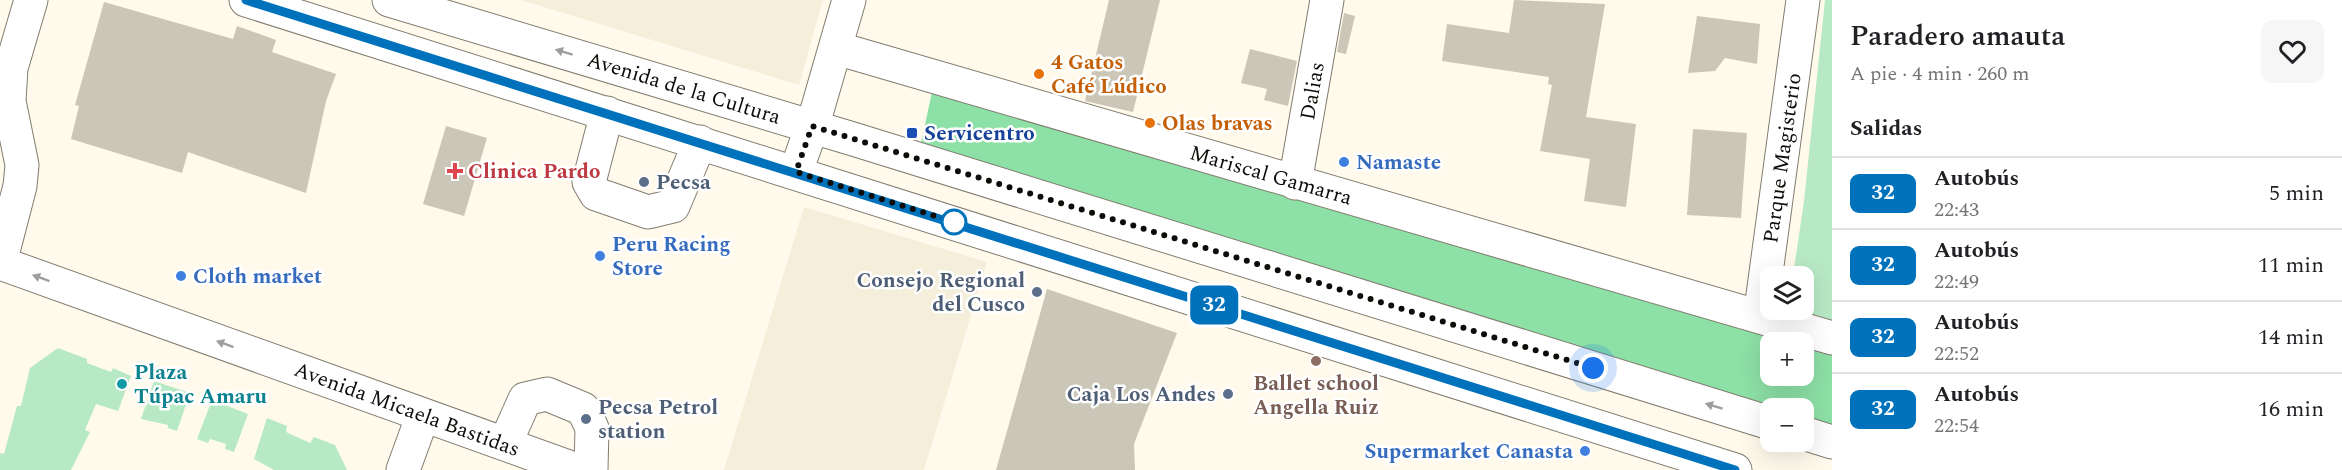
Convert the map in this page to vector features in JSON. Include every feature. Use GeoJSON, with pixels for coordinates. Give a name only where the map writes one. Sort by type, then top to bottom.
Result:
{"type":"FeatureCollection","features":[{"type":"Feature","properties":{"kind":"main road"},"geometry":{"type":"LineString","coordinates":[[0,263],[20,186],[22,165],[9,101],[11,68],[31,0]]}},
{"type":"Feature","properties":{"kind":"main road"},"geometry":{"type":"LineString","coordinates":[[246,0],[1735,470]]}},
{"type":"Feature","properties":{"kind":"main road","name":"Avenida de la Cultura"},"geometry":{"type":"LineString","coordinates":[[389,0],[812,126],[1760,420]]}},
{"type":"Feature","properties":{"kind":"main road"},"geometry":{"type":"LineString","coordinates":[[796,172],[849,0]]}},
{"type":"Feature","properties":{"kind":"main road","name":"Dalias"},"geometry":{"type":"LineString","coordinates":[[1295,183],[1327,0]]}},
{"type":"Feature","properties":{"kind":"main road","name":"Parque Magisterio"},"geometry":{"type":"LineString","coordinates":[[1767,266],[1803,0]]}},
{"type":"Feature","properties":{"kind":"main road","name":"Mariscal Gamarra"},"geometry":{"type":"LineString","coordinates":[[836,48],[1760,317]]}},
{"type":"Feature","properties":{"kind":"main road"},"geometry":{"type":"LineString","coordinates":[[607,113],[589,182],[596,194],[648,212],[673,206],[700,142]]}},
{"type":"Feature","properties":{"kind":"main road","name":"Avenida Micaela Bastidas"},"geometry":{"type":"LineString","coordinates":[[0,263],[577,470]]}},
{"type":"Feature","properties":{"kind":"main road","name":"Mariscal Gamarra"},"geometry":{"type":"LineString","coordinates":[[1770,320],[1832,338]]}},
{"type":"Feature","properties":{"kind":"main road"},"geometry":{"type":"LineString","coordinates":[[505,444],[525,399],[547,394],[583,409],[592,428],[591,470]]}},
{"type":"Feature","properties":{"kind":"main road"},"geometry":{"type":"LineString","coordinates":[[403,470],[423,415]]}},
{"type":"Feature","properties":{"kind":"main road"},"geometry":{"type":"LineString","coordinates":[[1814,436],[1832,442]]}},
{"type":"Feature","properties":{"kind":"shaded area"},"geometry":{"type":"Polygon","coordinates":[[[521,0],[823,0],[799,85],[521,0]]]}},
{"type":"Feature","properties":{"kind":"shaded area"},"geometry":{"type":"Polygon","coordinates":[[[804,207],[987,262],[924,470],[724,470],[804,207]]]}},
{"type":"Feature","properties":{"kind":"green space"},"geometry":{"type":"Polygon","coordinates":[[[1825,0],[1832,0],[1832,333],[1808,320],[1814,320],[1814,266],[1794,266],[1804,201],[1825,0]]]}},
{"type":"Feature","properties":{"kind":"green space"},"geometry":{"type":"Polygon","coordinates":[[[932,92],[1776,332],[1760,332],[1760,386],[1814,386],[1814,343],[1832,348],[1832,426],[1814,420],[1814,398],[1760,398],[1760,404],[921,143],[932,92]]]}},
{"type":"Feature","properties":{"kind":"green space"},"geometry":{"type":"Polygon","coordinates":[[[58,348],[87,359],[87,363],[111,372],[113,368],[131,376],[118,411],[96,404],[85,430],[90,432],[71,470],[0,470],[0,453],[4,454],[17,406],[21,406],[30,368],[58,348]]]}},
{"type":"Feature","properties":{"kind":"green space"},"geometry":{"type":"Polygon","coordinates":[[[154,381],[190,393],[177,431],[168,428],[168,425],[141,419],[154,381]]]}},
{"type":"Feature","properties":{"kind":"green space"},"geometry":{"type":"Polygon","coordinates":[[[212,400],[248,414],[234,452],[225,449],[226,444],[210,439],[208,443],[197,439],[212,400]]]}},
{"type":"Feature","properties":{"kind":"green space"},"geometry":{"type":"Polygon","coordinates":[[[267,418],[287,426],[286,432],[310,443],[314,437],[335,445],[347,470],[274,470],[254,459],[267,418]]]}},
{"type":"Feature","properties":{"kind":"building"},"geometry":{"type":"Polygon","coordinates":[[[1109,0],[1160,0],[1133,112],[1085,101],[1109,0]]]}},
{"type":"Feature","properties":{"kind":"building"},"geometry":{"type":"Polygon","coordinates":[[[1514,0],[1605,4],[1586,117],[1636,124],[1626,207],[1584,201],[1590,159],[1540,151],[1552,85],[1548,84],[1549,77],[1442,61],[1447,24],[1509,33],[1514,0]]]}},
{"type":"Feature","properties":{"kind":"building"},"geometry":{"type":"Polygon","coordinates":[[[104,2],[233,39],[237,26],[276,40],[272,52],[336,74],[326,101],[306,193],[188,152],[182,173],[71,139],[79,106],[75,105],[104,2]]]}},
{"type":"Feature","properties":{"kind":"building"},"geometry":{"type":"Polygon","coordinates":[[[1344,13],[1355,16],[1346,54],[1337,52],[1344,13]]]}},
{"type":"Feature","properties":{"kind":"building"},"geometry":{"type":"Polygon","coordinates":[[[1697,16],[1760,24],[1757,64],[1725,58],[1715,71],[1688,73],[1697,16]]]}},
{"type":"Feature","properties":{"kind":"building"},"geometry":{"type":"Polygon","coordinates":[[[1250,49],[1297,61],[1288,106],[1264,100],[1267,89],[1241,83],[1250,49]]]}},
{"type":"Feature","properties":{"kind":"building","name":"Clinica Pardo"},"geometry":{"type":"Polygon","coordinates":[[[446,126],[487,138],[464,216],[423,204],[446,126]]]}},
{"type":"Feature","properties":{"kind":"building"},"geometry":{"type":"Polygon","coordinates":[[[1693,129],[1747,133],[1741,218],[1687,215],[1693,129]]]}},
{"type":"Feature","properties":{"kind":"building"},"geometry":{"type":"Polygon","coordinates":[[[1047,289],[1177,333],[1134,444],[1135,470],[996,470],[1047,289]]]}},
{"type":"Feature","properties":{"kind":"bus line","name":"32"},"geometry":{"type":"LineString","coordinates":[[246,0],[1735,470]]}},
{"type":"Feature","properties":{"kind":"place","name":"4 Gatos Café Lúdico"},"geometry":{"type":"Point","coordinates":[1039,74]}},
{"type":"Feature","properties":{"kind":"place","name":"Olas bravas"},"geometry":{"type":"Point","coordinates":[1150,123]}},
{"type":"Feature","properties":{"kind":"place","name":"Servicentro"},"geometry":{"type":"Point","coordinates":[912,133]}},
{"type":"Feature","properties":{"kind":"place","name":"Namaste"},"geometry":{"type":"Point","coordinates":[1344,162]}},
{"type":"Feature","properties":{"kind":"place","name":"Clinica Pardo"},"geometry":{"type":"Point","coordinates":[455,171]}},
{"type":"Feature","properties":{"kind":"place","name":"Pecsa"},"geometry":{"type":"Point","coordinates":[644,182]}},
{"type":"Feature","properties":{"kind":"place","name":"Peru Racing Store"},"geometry":{"type":"Point","coordinates":[600,256]}},
{"type":"Feature","properties":{"kind":"place","name":"Cloth market"},"geometry":{"type":"Point","coordinates":[181,276]}},
{"type":"Feature","properties":{"kind":"place","name":"Consejo Regional del Cusco"},"geometry":{"type":"Point","coordinates":[1037,292]}},
{"type":"Feature","properties":{"kind":"place","name":"Ballet school Angella Ruiz"},"geometry":{"type":"Point","coordinates":[1316,361]}},
{"type":"Feature","properties":{"kind":"place","name":"Plaza Túpac Amaru"},"geometry":{"type":"Point","coordinates":[122,384]}},
{"type":"Feature","properties":{"kind":"place","name":"Caja Los Andes"},"geometry":{"type":"Point","coordinates":[1228,394]}},
{"type":"Feature","properties":{"kind":"place","name":"Pecsa Petrol station"},"geometry":{"type":"Point","coordinates":[586,419]}},
{"type":"Feature","properties":{"kind":"place","name":"Supermarket Canasta"},"geometry":{"type":"Point","coordinates":[1585,451]}},
{"type":"Feature","properties":{"kind":"route"},"geometry":{"type":"LineString","coordinates":[[954,222],[796,172],[812,126],[1593,368]]}}]}
